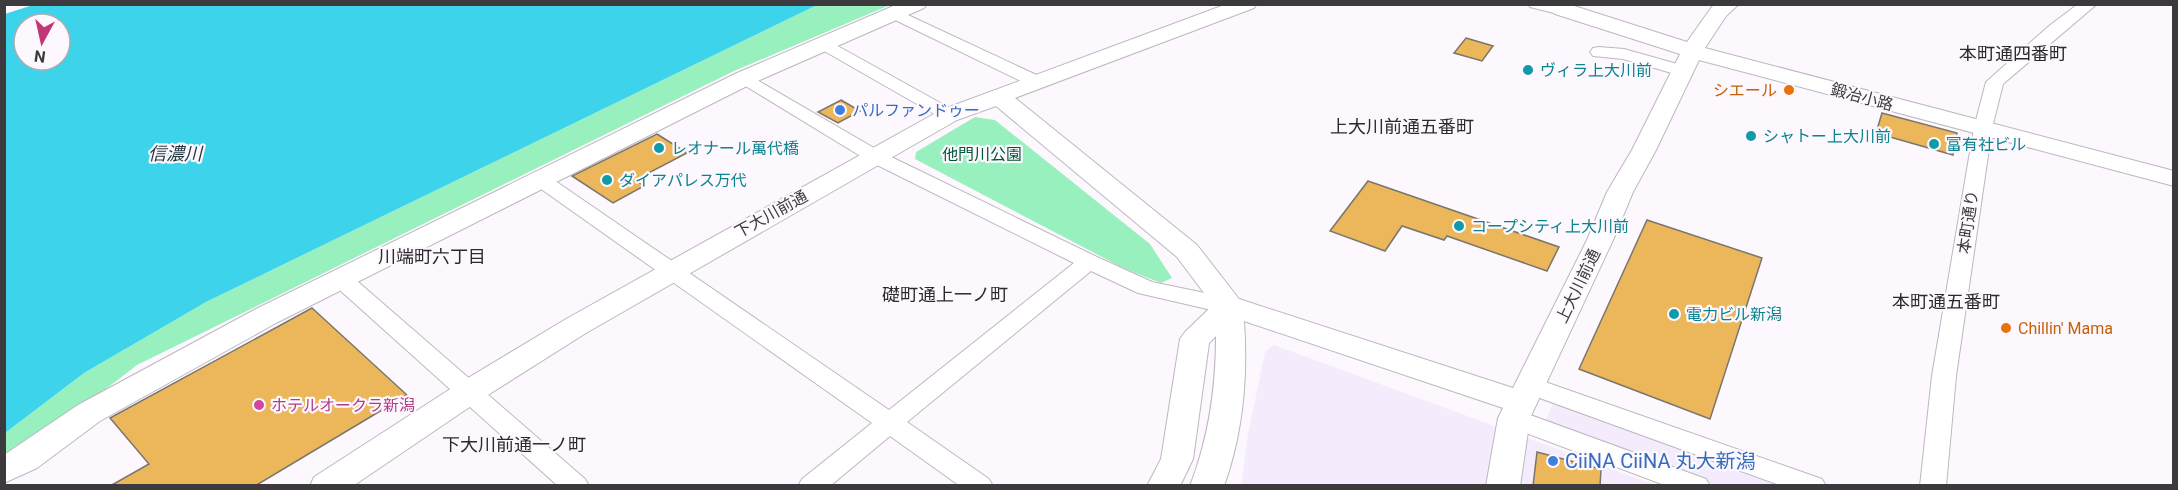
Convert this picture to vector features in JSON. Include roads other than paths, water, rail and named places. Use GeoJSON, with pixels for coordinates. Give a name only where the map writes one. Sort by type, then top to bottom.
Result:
{"type":"FeatureCollection","features":[{"type":"Feature","properties":{"kind":"street","name":"下大川前通"},"geometry":{"type":"LineString","coordinates":[[326,486],[469,392],[671,271],[949,115],[1037,82],[1198,11],[1247,4]]}},
{"type":"Feature","properties":{"kind":"street"},"geometry":{"type":"LineString","coordinates":[[1536,4],[1558,7]]}},
{"type":"Feature","properties":{"kind":"street","name":"上大川前通"},"geometry":{"type":"LineString","coordinates":[[1503,486],[1523,402],[1600,240],[1620,192],[1649,141],[1687,61],[1718,12],[1729,4]]}},
{"type":"Feature","properties":{"kind":"street","name":"本町通り"},"geometry":{"type":"LineString","coordinates":[[1933,486],[1944,376],[1983,128],[1995,82],[2089,4]]}},
{"type":"Feature","properties":{"kind":"street","name":"鍛冶小路"},"geometry":{"type":"LineString","coordinates":[[1558,7],[1687,61],[1983,128],[2174,179]]}},
{"type":"Feature","properties":{"kind":"street"},"geometry":{"type":"LineString","coordinates":[[4,470],[25,459],[89,413],[266,316],[745,78],[906,9],[1037,82]]}},
{"type":"Feature","properties":{"kind":"street"},"geometry":{"type":"LineString","coordinates":[[825,44],[949,115]]}},
{"type":"Feature","properties":{"kind":"street"},"geometry":{"type":"LineString","coordinates":[[1599,52],[1687,61]]}},
{"type":"Feature","properties":{"kind":"street"},"geometry":{"type":"LineString","coordinates":[[745,78],[874,156],[1146,288],[1228,306],[1523,402],[1813,486]]}},
{"type":"Feature","properties":{"kind":"street"},"geometry":{"type":"LineString","coordinates":[[998,96],[1187,251],[1228,306],[1232,345],[1224,422],[1207,486]]}},
{"type":"Feature","properties":{"kind":"street"},"geometry":{"type":"LineString","coordinates":[[541,180],[980,486]]}},
{"type":"Feature","properties":{"kind":"street"},"geometry":{"type":"LineString","coordinates":[[812,486],[1089,262]]}},
{"type":"Feature","properties":{"kind":"street"},"geometry":{"type":"LineString","coordinates":[[341,279],[576,486]]}},
{"type":"Feature","properties":{"kind":"street"},"geometry":{"type":"LineString","coordinates":[[1163,486],[1177,459],[1195,339],[1228,306]]}},
{"type":"Feature","properties":{"kind":"street"},"geometry":{"type":"LineString","coordinates":[[1523,402],[1697,486]]}},
{"type":"Feature","properties":{"kind":"water","name":"信濃川"},"geometry":{"type":"Polygon","coordinates":[[[36,4],[817,4],[206,302],[84,373],[5,433],[5,14],[36,4]]]}},
{"type":"Feature","properties":{"kind":"place","name":"ヴィラ上大川前"},"geometry":{"type":"Point","coordinates":[1528,70]}},
{"type":"Feature","properties":{"kind":"place","name":"シエール"},"geometry":{"type":"Point","coordinates":[1789,90]}},
{"type":"Feature","properties":{"kind":"place","name":"パルファンドゥー"},"geometry":{"type":"Point","coordinates":[840,110]}},
{"type":"Feature","properties":{"kind":"place","name":"シャトー上大川前"},"geometry":{"type":"Point","coordinates":[1751,136]}},
{"type":"Feature","properties":{"kind":"place","name":"富有社ビル"},"geometry":{"type":"Point","coordinates":[1934,144]}},
{"type":"Feature","properties":{"kind":"place","name":"レオナール萬代橋"},"geometry":{"type":"Point","coordinates":[659,148]}},
{"type":"Feature","properties":{"kind":"place","name":"ダイアパレス万代"},"geometry":{"type":"Point","coordinates":[607,180]}},
{"type":"Feature","properties":{"kind":"place","name":"コープシティ上大川前"},"geometry":{"type":"Point","coordinates":[1459,226]}},
{"type":"Feature","properties":{"kind":"place","name":"電力ビル新潟"},"geometry":{"type":"Point","coordinates":[1674,314]}},
{"type":"Feature","properties":{"kind":"place","name":"Chillin' Mama"},"geometry":{"type":"Point","coordinates":[2006,328]}},
{"type":"Feature","properties":{"kind":"place","name":"ホテルオークラ新潟"},"geometry":{"type":"Point","coordinates":[259,405]}},
{"type":"Feature","properties":{"kind":"place","name":"CiiNA CiiNA 丸大新潟"},"geometry":{"type":"Point","coordinates":[1553,461]}},
{"type":"Feature","properties":{"kind":"district","name":"本町通四番町"},"geometry":{"type":"Point","coordinates":[2013,53]}},
{"type":"Feature","properties":{"kind":"district","name":"上大川前通五番町"},"geometry":{"type":"Point","coordinates":[1402,126]}},
{"type":"Feature","properties":{"kind":"district","name":"川端町六丁目"},"geometry":{"type":"Point","coordinates":[432,256]}},
{"type":"Feature","properties":{"kind":"district","name":"礎町通上一ノ町"},"geometry":{"type":"Point","coordinates":[945,294]}},
{"type":"Feature","properties":{"kind":"district","name":"本町通五番町"},"geometry":{"type":"Point","coordinates":[1946,301]}},
{"type":"Feature","properties":{"kind":"district","name":"下大川前通一ノ町"},"geometry":{"type":"Point","coordinates":[514,444]}},
{"type":"Feature","properties":{"kind":"park label","name":"他門川公園"},"geometry":{"type":"Point","coordinates":[982,154]}}]}
